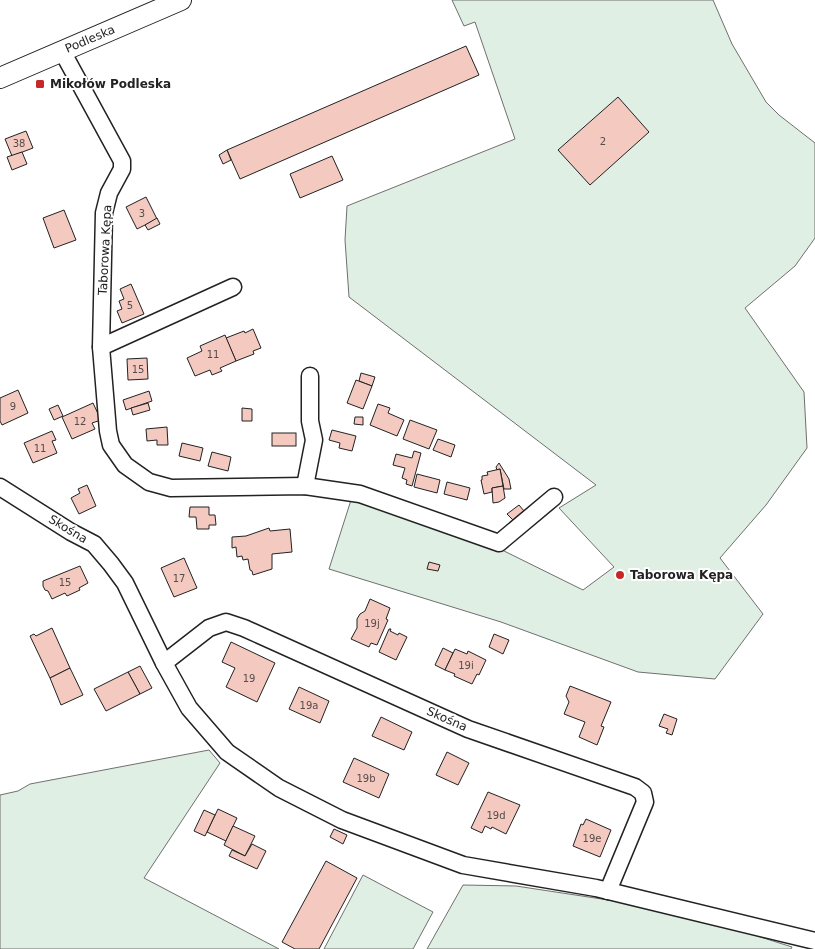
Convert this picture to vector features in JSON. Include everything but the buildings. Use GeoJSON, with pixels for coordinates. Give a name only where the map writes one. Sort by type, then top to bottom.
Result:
{"type":"FeatureCollection","features":[{"type":"Feature","properties":{"kind":"street","name":"Podleska"},"geometry":{"type":"LineString","coordinates":[[0,78],[181,0]]}},
{"type":"Feature","properties":{"kind":"street","name":"Taborowa Kępa"},"geometry":{"type":"LineString","coordinates":[[62,51],[122,161],[122,169],[109,193],[104,213],[101,347],[111,445],[125,465],[149,482],[171,488],[305,486],[360,494],[499,543],[554,497]]}},
{"type":"Feature","properties":{"kind":"street"},"geometry":{"type":"LineString","coordinates":[[101,347],[233,287]]}},
{"type":"Feature","properties":{"kind":"street"},"geometry":{"type":"LineString","coordinates":[[305,486],[314,440],[310,421],[310,376]]}},
{"type":"Feature","properties":{"kind":"street","name":"Skośna"},"geometry":{"type":"LineString","coordinates":[[0,487],[71,532],[94,544],[125,583],[164,663],[189,708],[227,752],[287,792],[342,820],[463,865],[608,891],[815,941]]}},
{"type":"Feature","properties":{"kind":"street","name":"Skośna"},"geometry":{"type":"LineString","coordinates":[[164,663],[209,628],[226,622],[244,628],[468,729],[635,787],[643,793],[645,802],[608,891]]}},
{"type":"Feature","properties":{"kind":"green space"},"geometry":{"type":"Polygon","coordinates":[[[452,0],[713,0],[732,44],[766,102],[779,115],[815,143],[815,238],[795,266],[745,308],[804,392],[807,448],[766,505],[720,558],[763,614],[715,679],[638,672],[501,622],[329,569],[351,500],[500,549],[583,590],[614,567],[559,508],[596,485],[349,297],[345,240],[347,206],[515,139],[475,22],[464,26],[452,0]]]}},
{"type":"Feature","properties":{"kind":"green space"},"geometry":{"type":"Polygon","coordinates":[[[209,750],[220,763],[144,878],[279,949],[0,949],[0,795],[18,791],[30,784],[209,750]]]}},
{"type":"Feature","properties":{"kind":"green space"},"geometry":{"type":"Polygon","coordinates":[[[363,875],[433,912],[413,949],[324,949],[363,875]]]}},
{"type":"Feature","properties":{"kind":"green space"},"geometry":{"type":"Polygon","coordinates":[[[463,885],[516,886],[648,906],[732,928],[792,947],[791,949],[427,949],[463,885]]]}},
{"type":"Feature","properties":{"kind":"place","name":"Mikołów Podleska"},"geometry":{"type":"Point","coordinates":[40,84]}},
{"type":"Feature","properties":{"kind":"place","name":"Taborowa Kępa"},"geometry":{"type":"Point","coordinates":[620,575]}}]}
